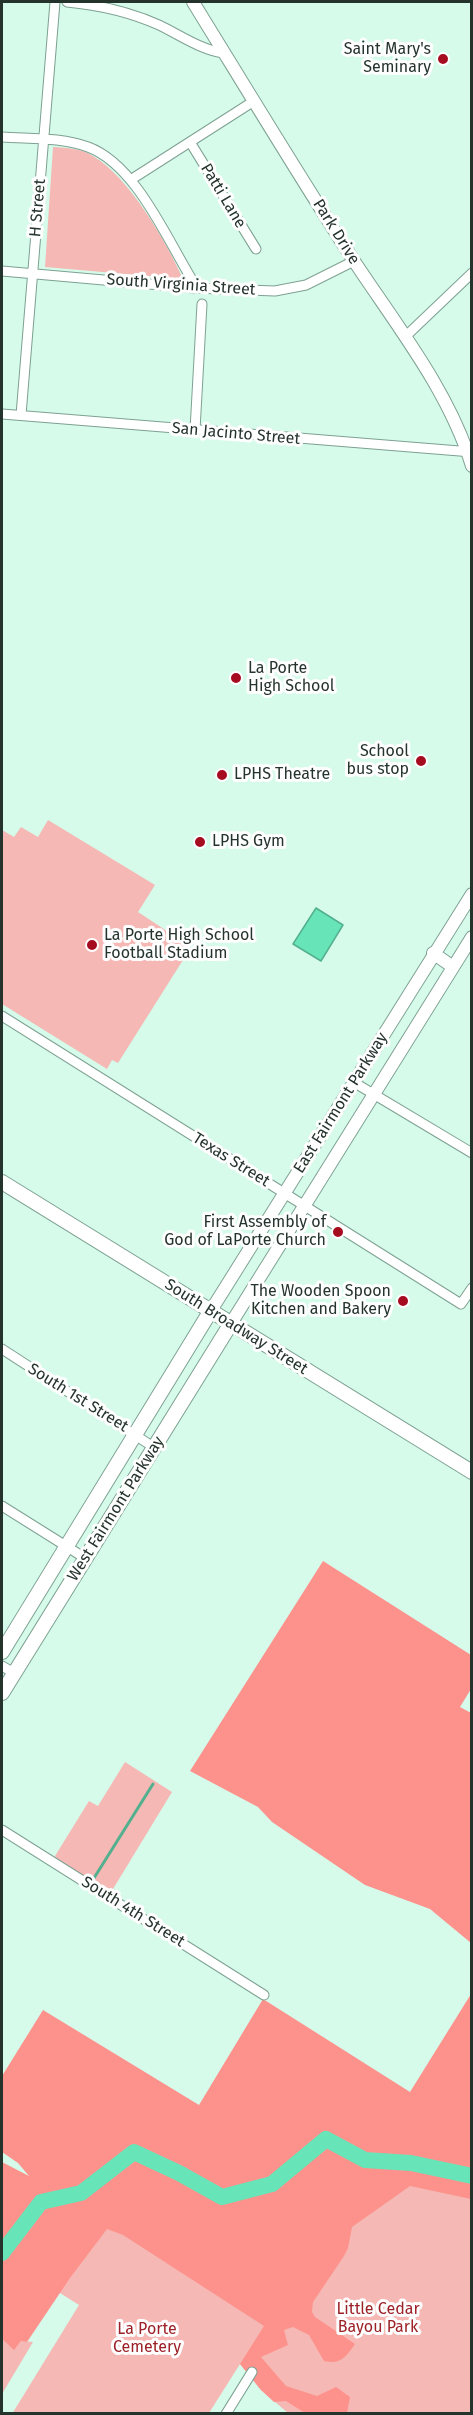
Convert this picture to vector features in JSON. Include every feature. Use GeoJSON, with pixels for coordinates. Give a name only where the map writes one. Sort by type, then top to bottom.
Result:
{"type":"FeatureCollection","features":[{"type":"Feature","properties":{"kind":"main road","name":"South Broadway Street"},"geometry":{"type":"LineString","coordinates":[[2,1182],[471,1472]]}},
{"type":"Feature","properties":{"kind":"main road","name":"West Fairmont Parkway"},"geometry":{"type":"LineString","coordinates":[[2,1652],[210,1312]]}},
{"type":"Feature","properties":{"kind":"main road","name":"West Fairmont Parkway"},"geometry":{"type":"LineString","coordinates":[[2,1693],[8,1669],[85,1558],[230,1324]]}},
{"type":"Feature","properties":{"kind":"main road"},"geometry":{"type":"LineString","coordinates":[[170,1378],[190,1389]]}},
{"type":"Feature","properties":{"kind":"street","name":"H Street"},"geometry":{"type":"LineString","coordinates":[[21,415],[55,2]]}},
{"type":"Feature","properties":{"kind":"street"},"geometry":{"type":"LineString","coordinates":[[67,2],[105,7],[128,14],[158,25],[211,51],[224,52]]}},
{"type":"Feature","properties":{"kind":"street","name":"Park Drive"},"geometry":{"type":"LineString","coordinates":[[193,2],[354,261],[406,336],[463,438],[470,452],[471,466]]}},
{"type":"Feature","properties":{"kind":"street"},"geometry":{"type":"LineString","coordinates":[[132,179],[254,101]]}},
{"type":"Feature","properties":{"kind":"street"},"geometry":{"type":"LineString","coordinates":[[2,137],[90,147],[110,158],[132,179],[191,278],[194,288]]}},
{"type":"Feature","properties":{"kind":"street","name":"Patti Lane"},"geometry":{"type":"LineString","coordinates":[[190,142],[256,249]]}},
{"type":"Feature","properties":{"kind":"street","name":"South Virginia Street"},"geometry":{"type":"LineString","coordinates":[[2,272],[194,288],[275,291],[306,285],[354,261]]}},
{"type":"Feature","properties":{"kind":"street"},"geometry":{"type":"LineString","coordinates":[[406,336],[471,273]]}},
{"type":"Feature","properties":{"kind":"street"},"geometry":{"type":"LineString","coordinates":[[195,430],[202,304]]}},
{"type":"Feature","properties":{"kind":"street","name":"San Jacinto Street"},"geometry":{"type":"LineString","coordinates":[[2,414],[470,452]]}},
{"type":"Feature","properties":{"kind":"street","name":"East Fairmont Parkway"},"geometry":{"type":"LineString","coordinates":[[210,1312],[471,894]]}},
{"type":"Feature","properties":{"kind":"street","name":"East Fairmont Parkway"},"geometry":{"type":"LineString","coordinates":[[230,1324],[471,937]]}},
{"type":"Feature","properties":{"kind":"street"},"geometry":{"type":"LineString","coordinates":[[433,953],[453,967]]}},
{"type":"Feature","properties":{"kind":"street","name":"Texas Street"},"geometry":{"type":"LineString","coordinates":[[2,1016],[306,1204],[461,1304],[471,1288]]}},
{"type":"Feature","properties":{"kind":"street"},"geometry":{"type":"LineString","coordinates":[[355,1083],[471,1152]]}},
{"type":"Feature","properties":{"kind":"street","name":"South 1st Street"},"geometry":{"type":"LineString","coordinates":[[2,1349],[136,1434],[154,1448]]}},
{"type":"Feature","properties":{"kind":"street"},"geometry":{"type":"LineString","coordinates":[[2,1506],[85,1558]]}},
{"type":"Feature","properties":{"kind":"street","name":"South 4th Street"},"geometry":{"type":"LineString","coordinates":[[2,1830],[264,1995]]}},
{"type":"Feature","properties":{"kind":"street"},"geometry":{"type":"LineString","coordinates":[[226,2414],[252,2372]]}},
{"type":"Feature","properties":{"kind":"green space"},"geometry":{"type":"Polygon","coordinates":[[[53,147],[88,153],[107,166],[120,179],[157,229],[183,279],[45,267],[53,147]]]}},
{"type":"Feature","properties":{"kind":"green space","name":"La Porte High School Football Stadium"},"geometry":{"type":"Polygon","coordinates":[[[48,820],[155,885],[138,912],[179,939],[188,952],[118,1063],[112,1060],[107,1069],[2,1004],[2,830],[14,837],[21,827],[38,837],[48,820]]]}},
{"type":"Feature","properties":{"kind":"green space"},"geometry":{"type":"Polygon","coordinates":[[[125,1762],[172,1792],[113,1889],[107,1891],[57,1860],[55,1856],[89,1801],[98,1806],[125,1762]]]}},
{"type":"Feature","properties":{"kind":"green space"},"geometry":{"type":"Polygon","coordinates":[[[471,2176],[471,2413],[288,2413],[261,2390],[240,2364],[209,2413],[12,2414],[79,2305],[52,2288],[104,2205],[348,2191],[471,2176]]]}},
{"type":"Feature","properties":{"kind":"green space"},"geometry":{"type":"Polygon","coordinates":[[[2,2339],[14,2349],[21,2341],[33,2342],[2,2394],[2,2339]]]}},
{"type":"Feature","properties":{"kind":"shaded area"},"geometry":{"type":"Polygon","coordinates":[[[316,908],[343,925],[321,961],[293,944],[316,908]]]}},
{"type":"Feature","properties":{"kind":"shaded area"},"geometry":{"type":"Polygon","coordinates":[[[323,1561],[471,1655],[471,1689],[460,1707],[471,1713],[471,1943],[430,1909],[365,1885],[272,1822],[258,1807],[190,1771],[323,1561]]]}},
{"type":"Feature","properties":{"kind":"shaded area"},"geometry":{"type":"Polygon","coordinates":[[[471,1994],[471,2199],[410,2186],[352,2227],[348,2248],[313,2302],[312,2312],[315,2317],[355,2344],[342,2359],[334,2362],[324,2361],[309,2335],[293,2327],[284,2330],[288,2345],[261,2357],[286,2386],[317,2396],[336,2387],[350,2397],[347,2413],[305,2413],[286,2401],[274,2402],[240,2364],[264,2326],[123,2235],[107,2229],[70,2278],[27,2342],[21,2341],[14,2350],[2,2339],[2,2162],[29,2176],[18,2163],[2,2152],[2,2076],[43,2010],[199,2105],[263,1999],[410,2092],[471,1994]]]}},
{"type":"Feature","properties":{"kind":"waterway"},"geometry":{"type":"LineString","coordinates":[[94,1878],[153,1784]]}},
{"type":"Feature","properties":{"kind":"waterway"},"geometry":{"type":"LineString","coordinates":[[2,2253],[41,2202],[81,2193],[134,2152],[222,2197],[272,2184],[326,2139],[365,2160],[411,2163],[472,2176]]}},
{"type":"Feature","properties":{"kind":"place","name":"Saint Mary's Seminary"},"geometry":{"type":"Point","coordinates":[443,59]}},
{"type":"Feature","properties":{"kind":"place","name":"La Porte High School"},"geometry":{"type":"Point","coordinates":[236,678]}},
{"type":"Feature","properties":{"kind":"place","name":"School bus stop"},"geometry":{"type":"Point","coordinates":[421,761]}},
{"type":"Feature","properties":{"kind":"place","name":"LPHS Theatre"},"geometry":{"type":"Point","coordinates":[222,775]}},
{"type":"Feature","properties":{"kind":"place","name":"LPHS Gym"},"geometry":{"type":"Point","coordinates":[200,842]}},
{"type":"Feature","properties":{"kind":"place","name":"La Porte High School Football Stadium"},"geometry":{"type":"Point","coordinates":[92,945]}},
{"type":"Feature","properties":{"kind":"place","name":"First Assembly of God of LaPorte Church"},"geometry":{"type":"Point","coordinates":[338,1232]}},
{"type":"Feature","properties":{"kind":"place","name":"The Wooden Spoon Kitchen and Bakery"},"geometry":{"type":"Point","coordinates":[403,1301]}},
{"type":"Feature","properties":{"kind":"park label","name":"Little Cedar Bayou Park"},"geometry":{"type":"Point","coordinates":[378,2319]}},
{"type":"Feature","properties":{"kind":"park label","name":"La Porte Cemetery"},"geometry":{"type":"Point","coordinates":[147,2339]}}]}
